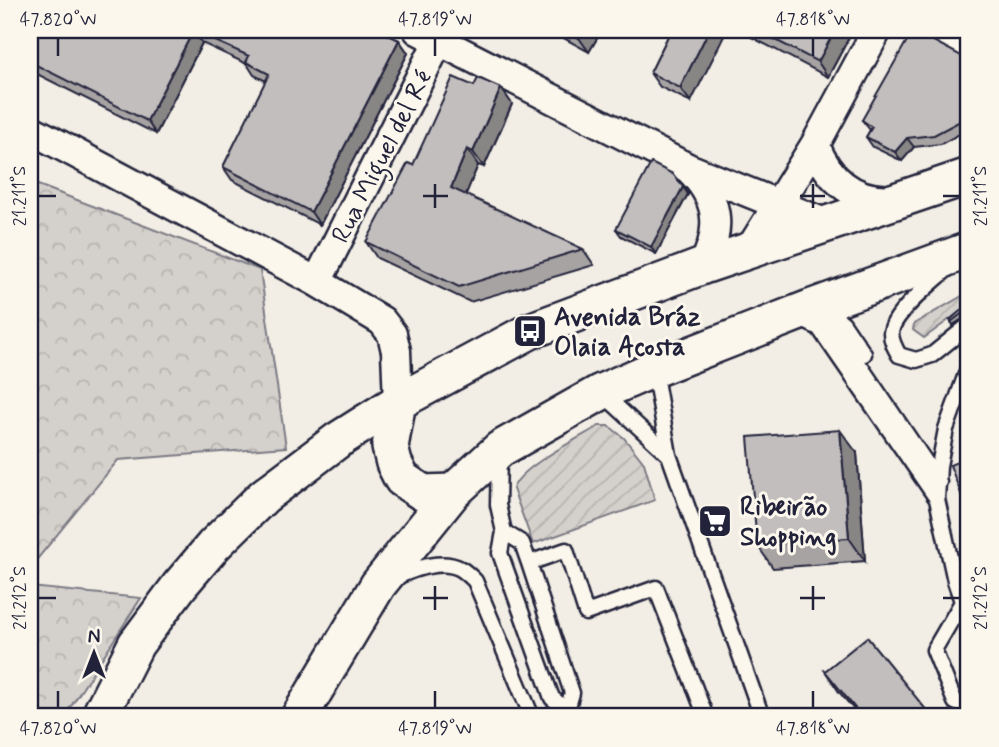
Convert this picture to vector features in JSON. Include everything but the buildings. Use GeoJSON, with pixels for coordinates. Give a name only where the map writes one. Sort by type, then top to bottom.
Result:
{"type":"FeatureCollection","features":[{"type":"Feature","properties":{"kind":"street"},"geometry":{"type":"LineString","coordinates":[[749,251],[815,145],[877,30]]}},
{"type":"Feature","properties":{"kind":"street"},"geometry":{"type":"LineString","coordinates":[[938,30],[969,47]]}},
{"type":"Feature","properties":{"kind":"street"},"geometry":{"type":"LineString","coordinates":[[433,33],[688,168],[827,224]]}},
{"type":"Feature","properties":{"kind":"street","name":"Rua Miguel del Ré"},"geometry":{"type":"LineString","coordinates":[[317,282],[433,33]]}},
{"type":"Feature","properties":{"kind":"street"},"geometry":{"type":"LineString","coordinates":[[30,128],[317,282],[382,321],[392,334],[396,351],[398,402],[390,447],[394,463],[401,479],[423,493],[453,492]]}},
{"type":"Feature","properties":{"kind":"street"},"geometry":{"type":"LineString","coordinates":[[815,145],[830,174],[855,194],[878,199],[902,198]]}},
{"type":"Feature","properties":{"kind":"street"},"geometry":{"type":"LineString","coordinates":[[688,168],[701,181],[710,197],[715,215],[714,242],[703,267]]}},
{"type":"Feature","properties":{"kind":"street"},"geometry":{"type":"LineString","coordinates":[[99,717],[136,644],[180,584],[214,545],[264,496],[338,440],[398,402],[530,331],[703,267],[969,176]]}},
{"type":"Feature","properties":{"kind":"street"},"geometry":{"type":"LineString","coordinates":[[299,717],[379,585],[453,492],[500,449],[601,392],[654,369],[966,251]]}},
{"type":"Feature","properties":{"kind":"lane"},"geometry":{"type":"LineString","coordinates":[[966,251],[904,311],[891,333],[893,345],[898,355],[916,360],[932,355],[969,325]]}},
{"type":"Feature","properties":{"kind":"lane"},"geometry":{"type":"LineString","coordinates":[[795,314],[826,310],[843,323],[939,466]]}},
{"type":"Feature","properties":{"kind":"lane"},"geometry":{"type":"LineString","coordinates":[[795,314],[810,313],[832,326],[939,482]]}},
{"type":"Feature","properties":{"kind":"lane"},"geometry":{"type":"LineString","coordinates":[[795,314],[819,328],[937,499]]}},
{"type":"Feature","properties":{"kind":"lane"},"geometry":{"type":"LineString","coordinates":[[969,366],[953,404],[939,466],[937,499],[955,581],[969,622]]}},
{"type":"Feature","properties":{"kind":"lane"},"geometry":{"type":"LineString","coordinates":[[654,369],[669,456],[762,717]]}},
{"type":"Feature","properties":{"kind":"lane"},"geometry":{"type":"LineString","coordinates":[[601,392],[669,456]]}},
{"type":"Feature","properties":{"kind":"lane"},"geometry":{"type":"LineString","coordinates":[[500,449],[498,505],[505,532],[500,553],[552,698],[568,714]]}},
{"type":"Feature","properties":{"kind":"lane"},"geometry":{"type":"LineString","coordinates":[[505,532],[522,543],[529,563],[572,693],[568,714]]}},
{"type":"Feature","properties":{"kind":"lane"},"geometry":{"type":"LineString","coordinates":[[529,563],[566,550],[586,613],[656,588],[706,717]]}},
{"type":"Feature","properties":{"kind":"lane"},"geometry":{"type":"LineString","coordinates":[[379,585],[414,568],[442,565],[461,568],[475,581],[532,717]]}},
{"type":"Feature","properties":{"kind":"lane"},"geometry":{"type":"LineString","coordinates":[[962,602],[934,650],[955,702],[969,708]]}},
{"type":"Feature","properties":{"kind":"green space"},"geometry":{"type":"Polygon","coordinates":[[[30,182],[260,270],[286,447],[118,460],[30,568],[30,182]]]}},
{"type":"Feature","properties":{"kind":"green space"},"geometry":{"type":"Polygon","coordinates":[[[969,292],[969,305],[924,338],[913,330],[914,324],[969,292]]]}},
{"type":"Feature","properties":{"kind":"green space"},"geometry":{"type":"Polygon","coordinates":[[[599,426],[609,426],[624,438],[644,463],[655,500],[533,544],[513,489],[517,481],[550,454],[599,426]]]}},
{"type":"Feature","properties":{"kind":"green space"},"geometry":{"type":"Polygon","coordinates":[[[30,587],[141,598],[64,717],[30,717],[30,587]]]}},
{"type":"Feature","properties":{"kind":"place","name":"Avenida Bráz Olaia Acosta"},"geometry":{"type":"Point","coordinates":[530,331]}},
{"type":"Feature","properties":{"kind":"place","name":"Ribeirão Shopping"},"geometry":{"type":"Point","coordinates":[715,521]}}]}
